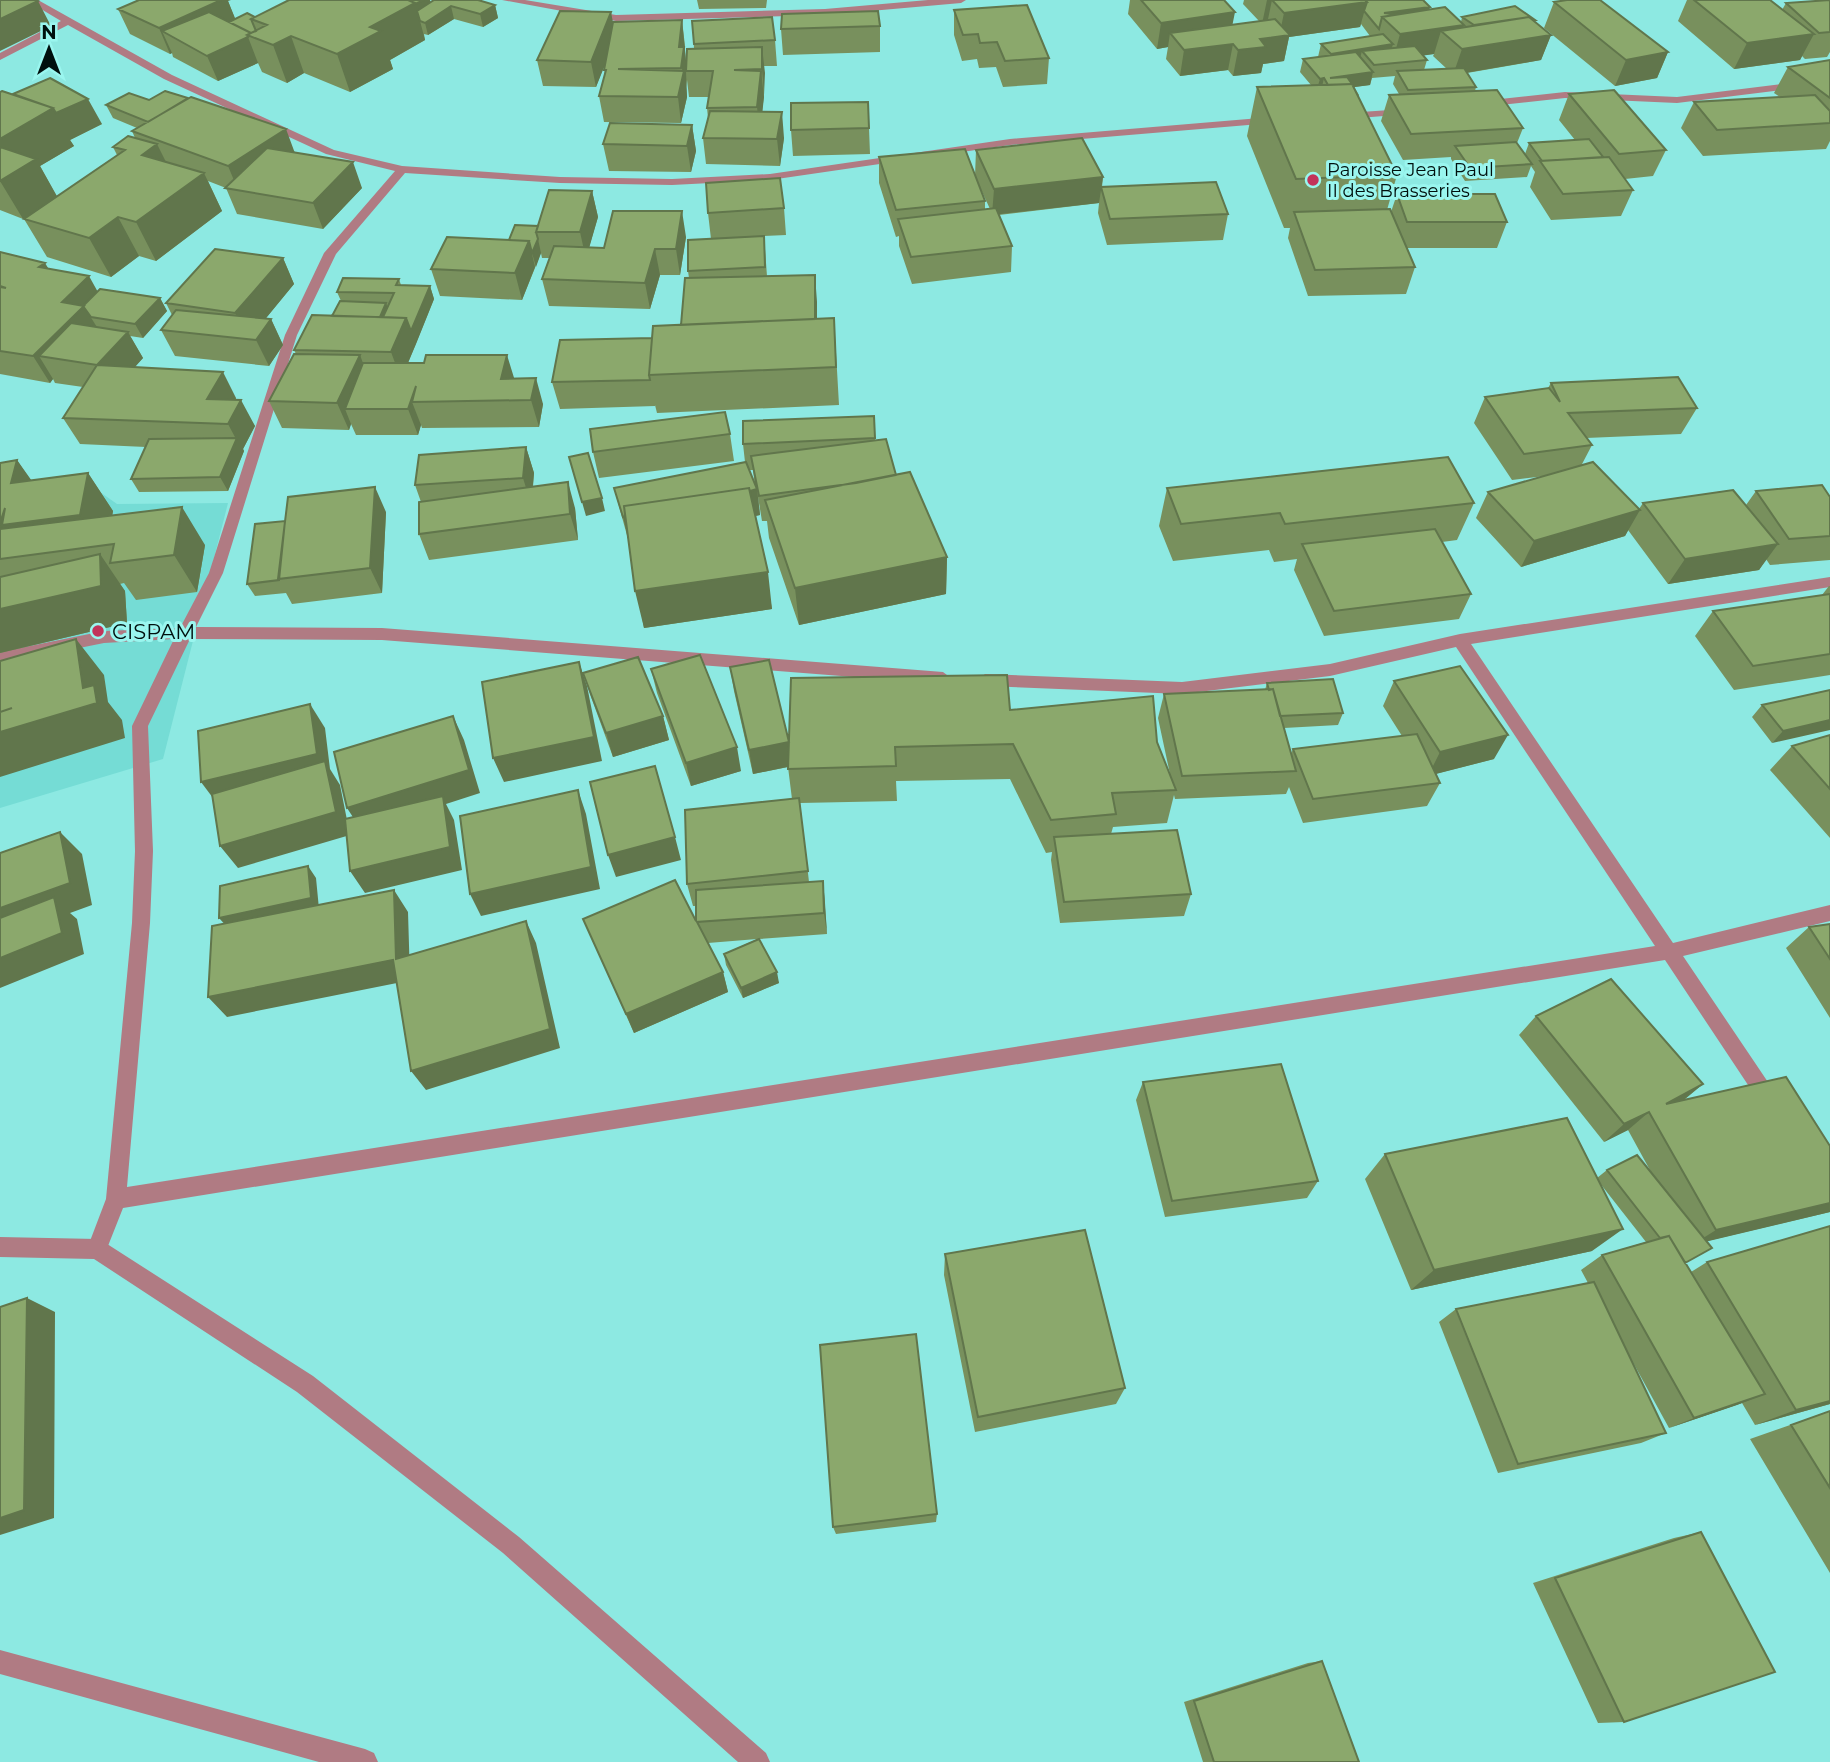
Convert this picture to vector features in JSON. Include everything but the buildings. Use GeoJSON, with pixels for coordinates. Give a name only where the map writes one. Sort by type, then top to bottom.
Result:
{"type":"FeatureCollection","features":[{"type":"Feature","properties":{"kind":"street"},"geometry":{"type":"LineString","coordinates":[[31,0],[168,77],[330,152],[402,169],[560,180],[672,182],[771,177],[1010,142],[1281,119]]}},
{"type":"Feature","properties":{"kind":"street"},"geometry":{"type":"LineString","coordinates":[[507,0],[616,18],[825,12],[961,0]]}},
{"type":"Feature","properties":{"kind":"street"},"geometry":{"type":"LineString","coordinates":[[0,57],[68,21]]}},
{"type":"Feature","properties":{"kind":"street"},"geometry":{"type":"LineString","coordinates":[[1466,106],[1565,96],[1677,100],[1830,81]]}},
{"type":"Feature","properties":{"kind":"street"},"geometry":{"type":"LineString","coordinates":[[1335,117],[1413,111]]}},
{"type":"Feature","properties":{"kind":"street"},"geometry":{"type":"LineString","coordinates":[[97,1250],[116,1199],[141,923],[144,851],[140,726],[216,573],[291,335],[330,253],[402,169]]}},
{"type":"Feature","properties":{"kind":"street"},"geometry":{"type":"LineString","coordinates":[[0,658],[104,637],[185,633],[382,634],[907,676],[1182,688],[1330,670],[1460,640],[1830,582]]}},
{"type":"Feature","properties":{"kind":"street"},"geometry":{"type":"LineString","coordinates":[[1460,640],[1783,1122]]}},
{"type":"Feature","properties":{"kind":"street"},"geometry":{"type":"LineString","coordinates":[[116,1199],[1667,952],[1830,913]]}},
{"type":"Feature","properties":{"kind":"street"},"geometry":{"type":"LineString","coordinates":[[0,1247],[97,1250],[305,1384],[511,1545],[757,1762]]}},
{"type":"Feature","properties":{"kind":"street"},"geometry":{"type":"LineString","coordinates":[[0,1662],[365,1762]]}},
{"type":"Feature","properties":{"kind":"shaded area","name":"CISPAM"},"geometry":{"type":"Polygon","coordinates":[[[90,485],[117,504],[228,503],[163,759],[0,808],[0,497],[90,485]]]}},
{"type":"Feature","properties":{"kind":"place","name":"Paroisse Jean Paul II des Brasseries"},"geometry":{"type":"Point","coordinates":[1313,180]}},
{"type":"Feature","properties":{"kind":"place","name":"CISPAM"},"geometry":{"type":"Point","coordinates":[98,631]}}]}
